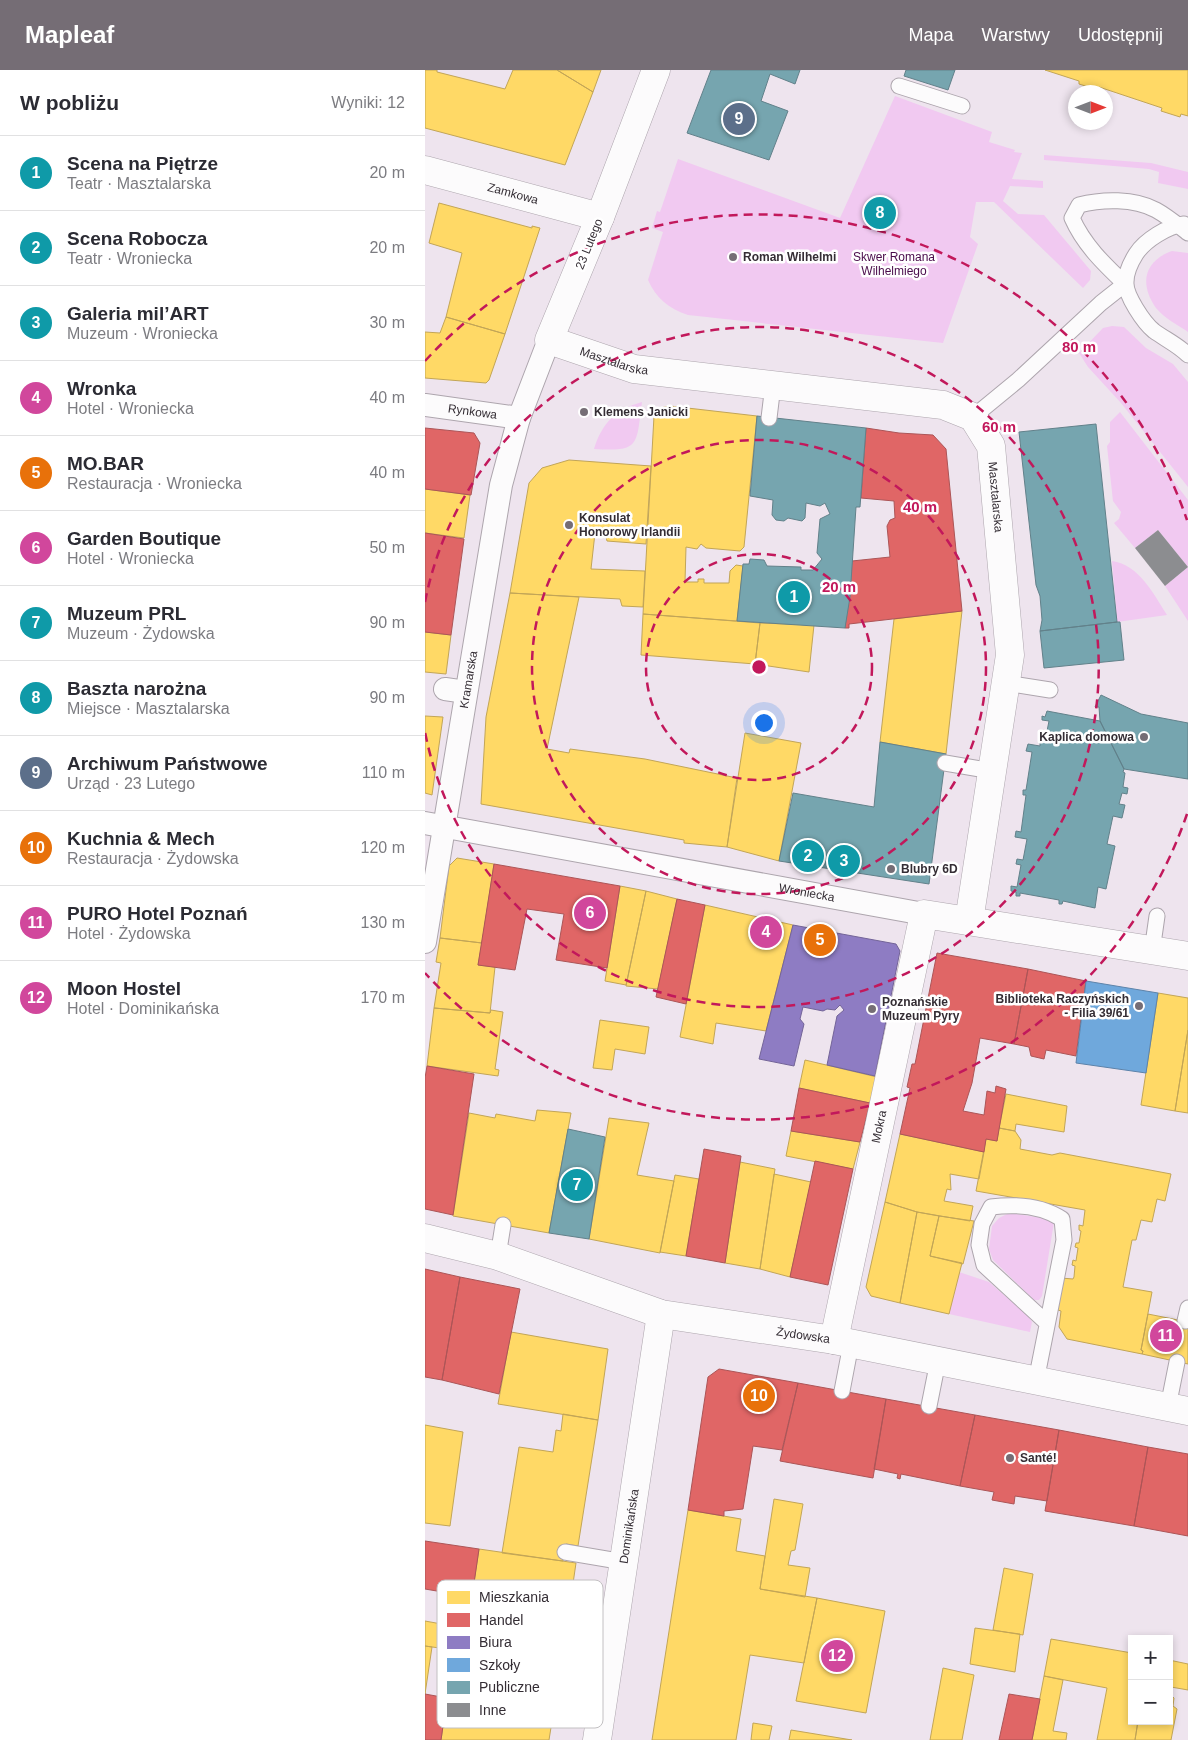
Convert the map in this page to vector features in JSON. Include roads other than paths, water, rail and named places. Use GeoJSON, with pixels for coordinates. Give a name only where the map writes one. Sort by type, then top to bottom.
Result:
{"type":"FeatureCollection","features":[{"type":"Feature","properties":{"kind":"street","name":"23 Lutego"},"geometry":{"type":"LineString","coordinates":[[519,418],[600,217],[656,70]]}},
{"type":"Feature","properties":{"kind":"street","name":"Zamkowa"},"geometry":{"type":"LineString","coordinates":[[425,170],[600,217]]}},
{"type":"Feature","properties":{"kind":"street","name":"Masztalarska"},"geometry":{"type":"LineString","coordinates":[[549,340],[634,368],[943,405],[973,417],[991,446],[1010,655],[969,921]]}},
{"type":"Feature","properties":{"kind":"street","name":"Rynkowa"},"geometry":{"type":"LineString","coordinates":[[425,405],[519,418]]}},
{"type":"Feature","properties":{"kind":"street","name":"Kramarska"},"geometry":{"type":"LineString","coordinates":[[425,942],[434,825],[455,690],[501,485],[519,418]]}},
{"type":"Feature","properties":{"kind":"street","name":"Wroniecka"},"geometry":{"type":"LineString","coordinates":[[434,825],[924,914],[1188,956]]}},
{"type":"Feature","properties":{"kind":"street","name":"Mokra"},"geometry":{"type":"LineString","coordinates":[[842,1342],[924,914]]}},
{"type":"Feature","properties":{"kind":"street","name":"Żydowska"},"geometry":{"type":"LineString","coordinates":[[425,1238],[497,1256],[661,1314],[842,1342],[1178,1409]]}},
{"type":"Feature","properties":{"kind":"street","name":"Dominikańska"},"geometry":{"type":"LineString","coordinates":[[603,1698],[661,1314]]}},
{"type":"Feature","properties":{"kind":"lane"},"geometry":{"type":"LineString","coordinates":[[899,86],[961,106]]}},
{"type":"Feature","properties":{"kind":"lane"},"geometry":{"type":"LineString","coordinates":[[1184,227],[1155,210],[1136,203],[1097,200],[1079,205],[1072,218],[1079,233],[1100,261],[1125,284],[1137,312],[1152,330],[1188,355]]}},
{"type":"Feature","properties":{"kind":"lane"},"geometry":{"type":"LineString","coordinates":[[973,417],[1018,380],[1101,303],[1125,284],[1130,264],[1139,249],[1155,237],[1184,227]]}},
{"type":"Feature","properties":{"kind":"lane"},"geometry":{"type":"LineString","coordinates":[[769,418],[773,385]]}},
{"type":"Feature","properties":{"kind":"lane"},"geometry":{"type":"LineString","coordinates":[[1006,683],[1050,690]]}},
{"type":"Feature","properties":{"kind":"lane"},"geometry":{"type":"LineString","coordinates":[[945,763],[993,771]]}},
{"type":"Feature","properties":{"kind":"lane"},"geometry":{"type":"LineString","coordinates":[[1152,951],[1157,916]]}},
{"type":"Feature","properties":{"kind":"lane"},"geometry":{"type":"LineString","coordinates":[[1036,1381],[1064,1240],[1062,1219],[1051,1212],[1010,1204],[991,1207],[982,1224],[979,1245],[984,1265],[1047,1323]]}},
{"type":"Feature","properties":{"kind":"lane"},"geometry":{"type":"LineString","coordinates":[[497,1256],[503,1225]]}},
{"type":"Feature","properties":{"kind":"lane"},"geometry":{"type":"LineString","coordinates":[[842,1342],[842,1391]]}},
{"type":"Feature","properties":{"kind":"lane"},"geometry":{"type":"LineString","coordinates":[[929,1406],[938,1361]]}},
{"type":"Feature","properties":{"kind":"lane"},"geometry":{"type":"LineString","coordinates":[[1177,1362],[1178,1409]]}},
{"type":"Feature","properties":{"kind":"lane"},"geometry":{"type":"LineString","coordinates":[[565,1552],[624,1562]]}},
{"type":"Feature","properties":{"kind":"place","name":"Archiwum Państwowe"},"geometry":{"type":"Point","coordinates":[739,119]}},
{"type":"Feature","properties":{"kind":"place","name":"Baszta narożna"},"geometry":{"type":"Point","coordinates":[880,213]}},
{"type":"Feature","properties":{"kind":"place","name":"Roman Wilhelmi"},"geometry":{"type":"Point","coordinates":[733,257]}},
{"type":"Feature","properties":{"kind":"place","name":"Klemens Janicki"},"geometry":{"type":"Point","coordinates":[584,412]}},
{"type":"Feature","properties":{"kind":"place","name":"Konsulat Honorowy Irlandii"},"geometry":{"type":"Point","coordinates":[569,525]}},
{"type":"Feature","properties":{"kind":"place","name":"Scena na Piętrze"},"geometry":{"type":"Point","coordinates":[794,597]}},
{"type":"Feature","properties":{"kind":"place","name":"Kaplica domowa"},"geometry":{"type":"Point","coordinates":[1144,737]}},
{"type":"Feature","properties":{"kind":"place","name":"Scena Robocza"},"geometry":{"type":"Point","coordinates":[808,856]}},
{"type":"Feature","properties":{"kind":"place","name":"Galeria mil’ART"},"geometry":{"type":"Point","coordinates":[844,861]}},
{"type":"Feature","properties":{"kind":"place","name":"Blubry 6D"},"geometry":{"type":"Point","coordinates":[891,869]}},
{"type":"Feature","properties":{"kind":"place","name":"Garden Boutique"},"geometry":{"type":"Point","coordinates":[590,913]}},
{"type":"Feature","properties":{"kind":"place","name":"Wronka"},"geometry":{"type":"Point","coordinates":[766,932]}},
{"type":"Feature","properties":{"kind":"place","name":"MO.BAR"},"geometry":{"type":"Point","coordinates":[820,940]}},
{"type":"Feature","properties":{"kind":"place","name":"Biblioteka Raczyńskich - Filia 39/61"},"geometry":{"type":"Point","coordinates":[1139,1006]}},
{"type":"Feature","properties":{"kind":"place","name":"Poznańskie Muzeum Pyry"},"geometry":{"type":"Point","coordinates":[872,1009]}},
{"type":"Feature","properties":{"kind":"place","name":"Muzeum PRL"},"geometry":{"type":"Point","coordinates":[577,1185]}},
{"type":"Feature","properties":{"kind":"place","name":"PURO Hotel Poznań"},"geometry":{"type":"Point","coordinates":[1166,1336]}},
{"type":"Feature","properties":{"kind":"place","name":"Kuchnia & Mech"},"geometry":{"type":"Point","coordinates":[759,1396]}},
{"type":"Feature","properties":{"kind":"place","name":"Santé!"},"geometry":{"type":"Point","coordinates":[1010,1458]}},
{"type":"Feature","properties":{"kind":"place","name":"Moon Hostel"},"geometry":{"type":"Point","coordinates":[837,1656]}},
{"type":"Feature","properties":{"kind":"park label","name":"Skwer Romana Wilhelmiego"},"geometry":{"type":"Point","coordinates":[894,264]}}]}
